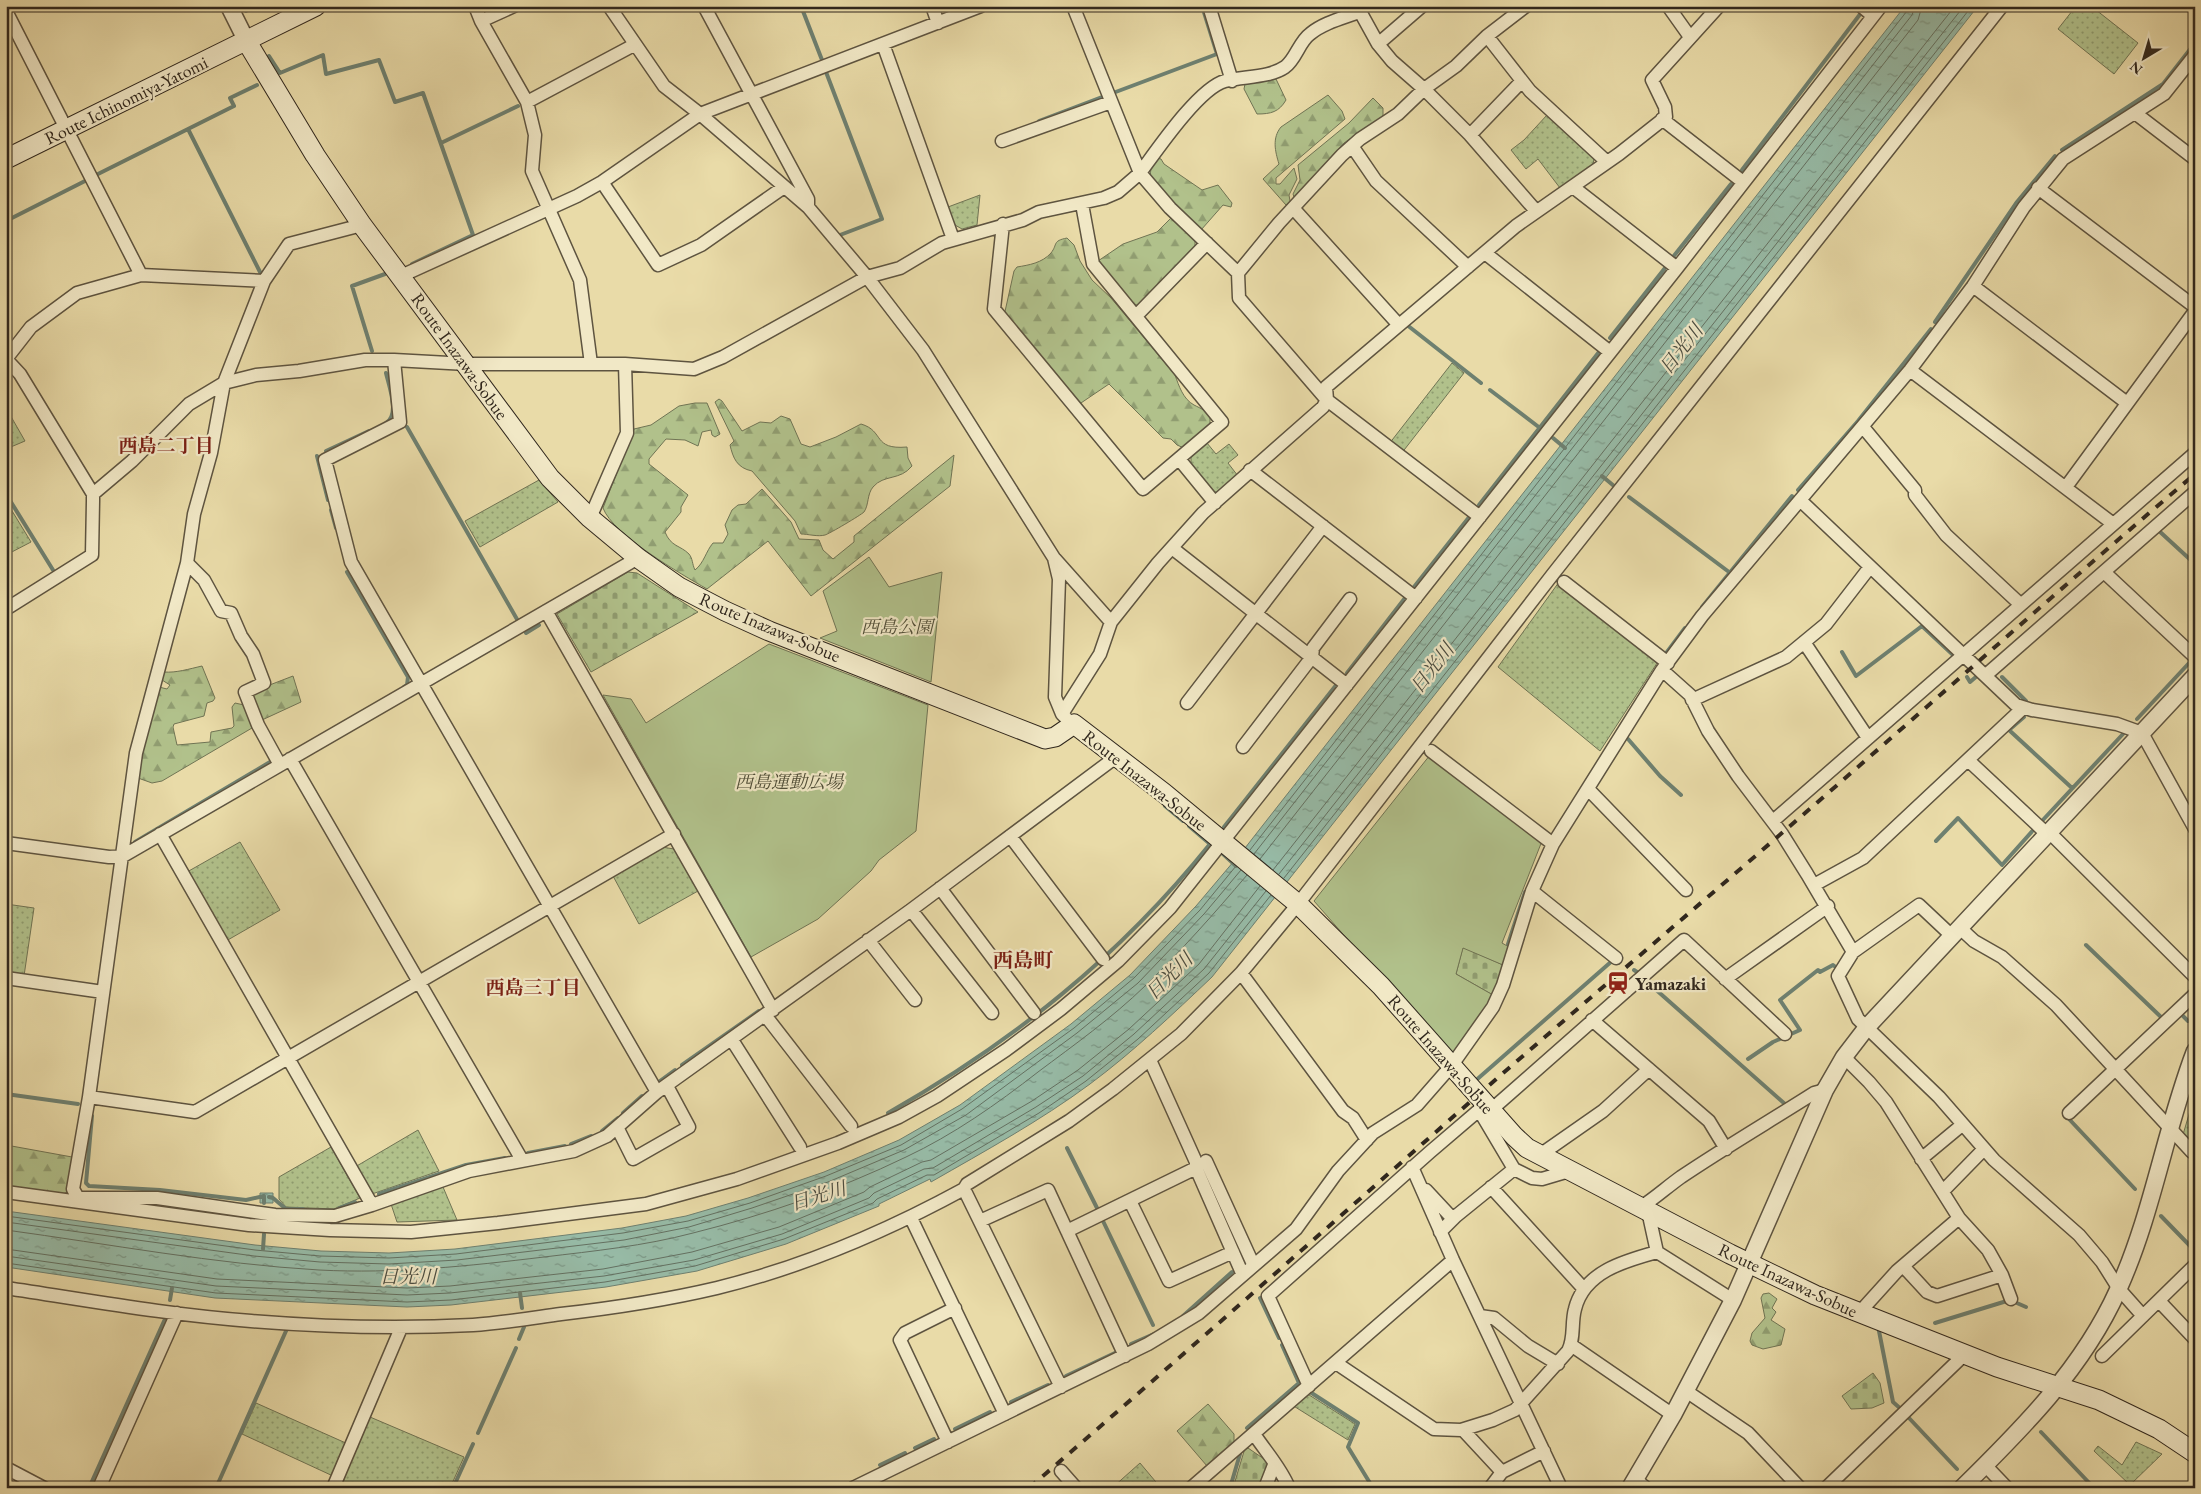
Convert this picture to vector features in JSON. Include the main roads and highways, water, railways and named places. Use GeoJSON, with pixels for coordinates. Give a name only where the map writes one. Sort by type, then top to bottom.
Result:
{"type":"FeatureCollection","features":[{"type":"Feature","properties":{"kind":"main road"},"geometry":{"type":"LineString","coordinates":[[247,42],[316,6]]}},
{"type":"Feature","properties":{"kind":"main road","name":"Route Ichinomiya-Yatomi"},"geometry":{"type":"LineString","coordinates":[[6,159],[247,42]]}},
{"type":"Feature","properties":{"kind":"main road","name":"Route Inazawa-Sobue"},"geometry":{"type":"LineString","coordinates":[[247,42],[315,155],[362,225],[550,478],[590,518],[638,558],[679,587],[743,619],[1045,739],[1055,737],[1068,719],[1164,793],[1297,903],[1357,961],[1452,1065],[1485,1108],[1527,1148],[1750,1264],[1815,1295],[1965,1354],[2057,1388],[2099,1400],[2159,1429],[2195,1453]]}},
{"type":"Feature","properties":{"kind":"water","name":"日光川"},"geometry":{"type":"Polygon","coordinates":[[[1905,6],[1978,6],[1212,977],[1122,1059],[1052,1111],[931,1182],[930,1179],[879,1204],[879,1206],[786,1244],[697,1271],[606,1287],[451,1305],[407,1307],[215,1298],[6,1267],[6,1211],[255,1245],[321,1251],[389,1253],[455,1249],[622,1228],[686,1216],[748,1198],[824,1172],[899,1140],[960,1105],[1071,1024],[1130,975],[1196,906],[1245,848],[1905,6]]]}},
{"type":"Feature","properties":{"kind":"water"},"geometry":{"type":"Polygon","coordinates":[[[260,1193],[273,1193],[273,1203],[260,1203],[260,1193]]]}},
{"type":"Feature","properties":{"kind":"waterway"},"geometry":{"type":"LineString","coordinates":[[244,6],[246,11]]}},
{"type":"Feature","properties":{"kind":"waterway"},"geometry":{"type":"LineString","coordinates":[[801,6],[822,60]]}},
{"type":"Feature","properties":{"kind":"waterway"},"geometry":{"type":"LineString","coordinates":[[1113,93],[1217,54],[1202,6]]}},
{"type":"Feature","properties":{"kind":"waterway"},"geometry":{"type":"LineString","coordinates":[[1742,170],[1861,13]]}},
{"type":"Feature","properties":{"kind":"waterway"},"geometry":{"type":"LineString","coordinates":[[2062,150],[2163,84],[2195,43]]}},
{"type":"Feature","properties":{"kind":"waterway"},"geometry":{"type":"LineString","coordinates":[[269,56],[280,73],[323,55],[326,74],[379,60],[395,102],[423,93],[473,235],[412,264]]}},
{"type":"Feature","properties":{"kind":"waterway"},"geometry":{"type":"LineString","coordinates":[[826,72],[882,219],[840,235]]}},
{"type":"Feature","properties":{"kind":"waterway"},"geometry":{"type":"LineString","coordinates":[[94,176],[234,106],[230,98],[257,85]]}},
{"type":"Feature","properties":{"kind":"waterway"},"geometry":{"type":"LineString","coordinates":[[1039,121],[1102,97]]}},
{"type":"Feature","properties":{"kind":"waterway"},"geometry":{"type":"LineString","coordinates":[[441,143],[518,106]]}},
{"type":"Feature","properties":{"kind":"waterway"},"geometry":{"type":"LineString","coordinates":[[188,129],[260,272]]}},
{"type":"Feature","properties":{"kind":"waterway"},"geometry":{"type":"LineString","coordinates":[[1935,322],[2017,202],[2055,156]]}},
{"type":"Feature","properties":{"kind":"waterway"},"geometry":{"type":"LineString","coordinates":[[6,221],[85,181]]}},
{"type":"Feature","properties":{"kind":"waterway"},"geometry":{"type":"LineString","coordinates":[[1673,257],[1731,184]]}},
{"type":"Feature","properties":{"kind":"waterway"},"geometry":{"type":"LineString","coordinates":[[1610,338],[1665,268]]}},
{"type":"Feature","properties":{"kind":"waterway"},"geometry":{"type":"LineString","coordinates":[[372,351],[352,286],[385,274]]}},
{"type":"Feature","properties":{"kind":"waterway"},"geometry":{"type":"LineString","coordinates":[[1407,325],[1481,383]]}},
{"type":"Feature","properties":{"kind":"waterway"},"geometry":{"type":"LineString","coordinates":[[1798,490],[1858,421],[1931,329]]}},
{"type":"Feature","properties":{"kind":"waterway"},"geometry":{"type":"LineString","coordinates":[[1479,505],[1599,352]]}},
{"type":"Feature","properties":{"kind":"waterway"},"geometry":{"type":"LineString","coordinates":[[386,373],[393,407],[390,419],[386,423]]}},
{"type":"Feature","properties":{"kind":"waterway"},"geometry":{"type":"LineString","coordinates":[[1490,390],[1540,428]]}},
{"type":"Feature","properties":{"kind":"waterway"},"geometry":{"type":"LineString","coordinates":[[407,427],[518,621]]}},
{"type":"Feature","properties":{"kind":"waterway"},"geometry":{"type":"LineString","coordinates":[[326,451],[369,431]]}},
{"type":"Feature","properties":{"kind":"waterway"},"geometry":{"type":"LineString","coordinates":[[1553,438],[1565,448]]}},
{"type":"Feature","properties":{"kind":"waterway"},"geometry":{"type":"LineString","coordinates":[[317,456],[328,500]]}},
{"type":"Feature","properties":{"kind":"waterway"},"geometry":{"type":"LineString","coordinates":[[1602,476],[1614,486]]}},
{"type":"Feature","properties":{"kind":"waterway"},"geometry":{"type":"LineString","coordinates":[[6,494],[53,570]]}},
{"type":"Feature","properties":{"kind":"waterway"},"geometry":{"type":"LineString","coordinates":[[1702,607],[1792,496]]}},
{"type":"Feature","properties":{"kind":"waterway"},"geometry":{"type":"LineString","coordinates":[[1629,497],[1729,572]]}},
{"type":"Feature","properties":{"kind":"waterway"},"geometry":{"type":"LineString","coordinates":[[331,510],[336,528]]}},
{"type":"Feature","properties":{"kind":"waterway"},"geometry":{"type":"LineString","coordinates":[[1414,587],[1470,516]]}},
{"type":"Feature","properties":{"kind":"waterway"},"geometry":{"type":"LineString","coordinates":[[2158,530],[2195,564]]}},
{"type":"Feature","properties":{"kind":"waterway"},"geometry":{"type":"LineString","coordinates":[[347,572],[408,677],[407,685],[404,687]]}},
{"type":"Feature","properties":{"kind":"waterway"},"geometry":{"type":"LineString","coordinates":[[1347,673],[1405,598]]}},
{"type":"Feature","properties":{"kind":"waterway"},"geometry":{"type":"LineString","coordinates":[[526,633],[539,625]]}},
{"type":"Feature","properties":{"kind":"waterway"},"geometry":{"type":"LineString","coordinates":[[1842,652],[1856,676],[1922,626],[1952,654]]}},
{"type":"Feature","properties":{"kind":"waterway"},"geometry":{"type":"LineString","coordinates":[[1664,656],[1685,628]]}},
{"type":"Feature","properties":{"kind":"waterway"},"geometry":{"type":"LineString","coordinates":[[2137,719],[2190,662]]}},
{"type":"Feature","properties":{"kind":"waterway"},"geometry":{"type":"LineString","coordinates":[[1967,677],[1970,682],[1977,676]]}},
{"type":"Feature","properties":{"kind":"waterway"},"geometry":{"type":"LineString","coordinates":[[2002,677],[2026,701]]}},
{"type":"Feature","properties":{"kind":"waterway"},"geometry":{"type":"LineString","coordinates":[[1224,827],[1337,684]]}},
{"type":"Feature","properties":{"kind":"waterway"},"geometry":{"type":"LineString","coordinates":[[2024,717],[2009,730],[2072,788]]}},
{"type":"Feature","properties":{"kind":"waterway"},"geometry":{"type":"LineString","coordinates":[[2041,822],[2123,734]]}},
{"type":"Feature","properties":{"kind":"waterway"},"geometry":{"type":"LineString","coordinates":[[1628,739],[1660,776],[1681,795]]}},
{"type":"Feature","properties":{"kind":"waterway"},"geometry":{"type":"LineString","coordinates":[[135,842],[270,762]]}},
{"type":"Feature","properties":{"kind":"waterway"},"geometry":{"type":"LineString","coordinates":[[1165,806],[1183,821]]}},
{"type":"Feature","properties":{"kind":"waterway"},"geometry":{"type":"LineString","coordinates":[[1936,841],[1958,818],[2002,865],[2035,828]]}},
{"type":"Feature","properties":{"kind":"waterway"},"geometry":{"type":"LineString","coordinates":[[888,1113],[979,1056],[1021,1026],[1062,994],[1139,924],[1210,844],[1189,826]]}},
{"type":"Feature","properties":{"kind":"waterway"},"geometry":{"type":"LineString","coordinates":[[1223,854],[1236,866]]}},
{"type":"Feature","properties":{"kind":"waterway"},"geometry":{"type":"LineString","coordinates":[[1508,944],[1525,892]]}},
{"type":"Feature","properties":{"kind":"waterway"},"geometry":{"type":"LineString","coordinates":[[2086,945],[2162,1018]]}},
{"type":"Feature","properties":{"kind":"waterway"},"geometry":{"type":"LineString","coordinates":[[1474,1082],[1612,961]]}},
{"type":"Feature","properties":{"kind":"waterway"},"geometry":{"type":"LineString","coordinates":[[1748,1059],[1773,1042],[1800,1030],[1780,1000],[1818,970],[1820,972],[1833,965],[1837,968]]}},
{"type":"Feature","properties":{"kind":"waterway"},"geometry":{"type":"LineString","coordinates":[[1645,980],[1785,1104]]}},
{"type":"Feature","properties":{"kind":"waterway"},"geometry":{"type":"LineString","coordinates":[[682,1065],[759,1011]]}},
{"type":"Feature","properties":{"kind":"waterway"},"geometry":{"type":"LineString","coordinates":[[2180,1013],[2188,1021]]}},
{"type":"Feature","properties":{"kind":"waterway"},"geometry":{"type":"LineString","coordinates":[[660,1081],[675,1070]]}},
{"type":"Feature","properties":{"kind":"waterway"},"geometry":{"type":"LineString","coordinates":[[6,1094],[78,1104]]}},
{"type":"Feature","properties":{"kind":"waterway"},"geometry":{"type":"LineString","coordinates":[[623,1113],[642,1096]]}},
{"type":"Feature","properties":{"kind":"waterway"},"geometry":{"type":"LineString","coordinates":[[92,1116],[86,1183],[89,1186],[160,1190],[246,1200],[264,1196],[264,1203]]}},
{"type":"Feature","properties":{"kind":"waterway"},"geometry":{"type":"LineString","coordinates":[[602,1131],[618,1118]]}},
{"type":"Feature","properties":{"kind":"waterway"},"geometry":{"type":"LineString","coordinates":[[2069,1119],[2135,1189]]}},
{"type":"Feature","properties":{"kind":"waterway"},"geometry":{"type":"LineString","coordinates":[[571,1144],[591,1136]]}},
{"type":"Feature","properties":{"kind":"waterway"},"geometry":{"type":"LineString","coordinates":[[528,1153],[565,1146]]}},
{"type":"Feature","properties":{"kind":"waterway"},"geometry":{"type":"LineString","coordinates":[[1067,1148],[1097,1208]]}},
{"type":"Feature","properties":{"kind":"waterway"},"geometry":{"type":"LineString","coordinates":[[379,1194],[466,1165],[505,1158]]}},
{"type":"Feature","properties":{"kind":"waterway"},"geometry":{"type":"LineString","coordinates":[[269,1197],[286,1209],[303,1209]]}},
{"type":"Feature","properties":{"kind":"waterway"},"geometry":{"type":"LineString","coordinates":[[339,1208],[355,1202]]}},
{"type":"Feature","properties":{"kind":"waterway"},"geometry":{"type":"LineString","coordinates":[[2161,1216],[2195,1251]]}},
{"type":"Feature","properties":{"kind":"waterway"},"geometry":{"type":"LineString","coordinates":[[1103,1221],[1153,1325]]}},
{"type":"Feature","properties":{"kind":"waterway"},"geometry":{"type":"LineString","coordinates":[[1227,1221],[1244,1260]]}},
{"type":"Feature","properties":{"kind":"waterway"},"geometry":{"type":"LineString","coordinates":[[263,1249],[264,1234]]}},
{"type":"Feature","properties":{"kind":"waterway"},"geometry":{"type":"LineString","coordinates":[[1183,1316],[1232,1272]]}},
{"type":"Feature","properties":{"kind":"waterway"},"geometry":{"type":"LineString","coordinates":[[170,1300],[172,1288]]}},
{"type":"Feature","properties":{"kind":"waterway"},"geometry":{"type":"LineString","coordinates":[[520,1293],[522,1308]]}},
{"type":"Feature","properties":{"kind":"waterway"},"geometry":{"type":"LineString","coordinates":[[1260,1298],[1279,1338]]}},
{"type":"Feature","properties":{"kind":"waterway"},"geometry":{"type":"LineString","coordinates":[[1935,1323],[2010,1300],[2026,1307]]}},
{"type":"Feature","properties":{"kind":"waterway"},"geometry":{"type":"LineString","coordinates":[[89,1488],[165,1319]]}},
{"type":"Feature","properties":{"kind":"waterway"},"geometry":{"type":"LineString","coordinates":[[1878,1326],[1893,1402],[1902,1410]]}},
{"type":"Feature","properties":{"kind":"waterway"},"geometry":{"type":"LineString","coordinates":[[519,1339],[524,1327]]}},
{"type":"Feature","properties":{"kind":"waterway"},"geometry":{"type":"LineString","coordinates":[[216,1488],[286,1331]]}},
{"type":"Feature","properties":{"kind":"waterway"},"geometry":{"type":"LineString","coordinates":[[1131,1344],[1154,1334]]}},
{"type":"Feature","properties":{"kind":"waterway"},"geometry":{"type":"LineString","coordinates":[[1247,1428],[1299,1383],[1282,1345]]}},
{"type":"Feature","properties":{"kind":"waterway"},"geometry":{"type":"LineString","coordinates":[[478,1433],[516,1348]]}},
{"type":"Feature","properties":{"kind":"waterway"},"geometry":{"type":"LineString","coordinates":[[1066,1376],[1117,1352]]}},
{"type":"Feature","properties":{"kind":"waterway"},"geometry":{"type":"LineString","coordinates":[[1011,1402],[1048,1385]]}},
{"type":"Feature","properties":{"kind":"waterway"},"geometry":{"type":"LineString","coordinates":[[1310,1392],[1358,1423],[1348,1447],[1373,1488]]}},
{"type":"Feature","properties":{"kind":"waterway"},"geometry":{"type":"LineString","coordinates":[[955,1429],[990,1412]]}},
{"type":"Feature","properties":{"kind":"waterway"},"geometry":{"type":"LineString","coordinates":[[1909,1418],[1957,1469]]}},
{"type":"Feature","properties":{"kind":"waterway"},"geometry":{"type":"LineString","coordinates":[[2041,1432],[2094,1488]]}},
{"type":"Feature","properties":{"kind":"waterway"},"geometry":{"type":"LineString","coordinates":[[915,1448],[934,1439]]}},
{"type":"Feature","properties":{"kind":"waterway"},"geometry":{"type":"LineString","coordinates":[[453,1488],[473,1444]]}},
{"type":"Feature","properties":{"kind":"waterway"},"geometry":{"type":"LineString","coordinates":[[880,1465],[905,1453]]}},
{"type":"Feature","properties":{"kind":"waterway"},"geometry":{"type":"LineString","coordinates":[[1230,1488],[1240,1454]]}},
{"type":"Feature","properties":{"kind":"railway"},"geometry":{"type":"LineString","coordinates":[[1029,1488],[1479,1094],[2195,474]]}},
{"type":"Feature","properties":{"kind":"place","name":"Yamazaki"},"geometry":{"type":"Point","coordinates":[1618,983]}},
{"type":"Feature","properties":{"kind":"district","name":"西島二丁目"},"geometry":{"type":"Point","coordinates":[166,445]}},
{"type":"Feature","properties":{"kind":"district","name":"西島町"},"geometry":{"type":"Point","coordinates":[1023,960]}},
{"type":"Feature","properties":{"kind":"district","name":"西島三丁目"},"geometry":{"type":"Point","coordinates":[533,987]}},
{"type":"Feature","properties":{"kind":"park label","name":"西島公園"},"geometry":{"type":"Point","coordinates":[897,626]}},
{"type":"Feature","properties":{"kind":"park label","name":"西島運動広場"},"geometry":{"type":"Point","coordinates":[789,781]}}]}
